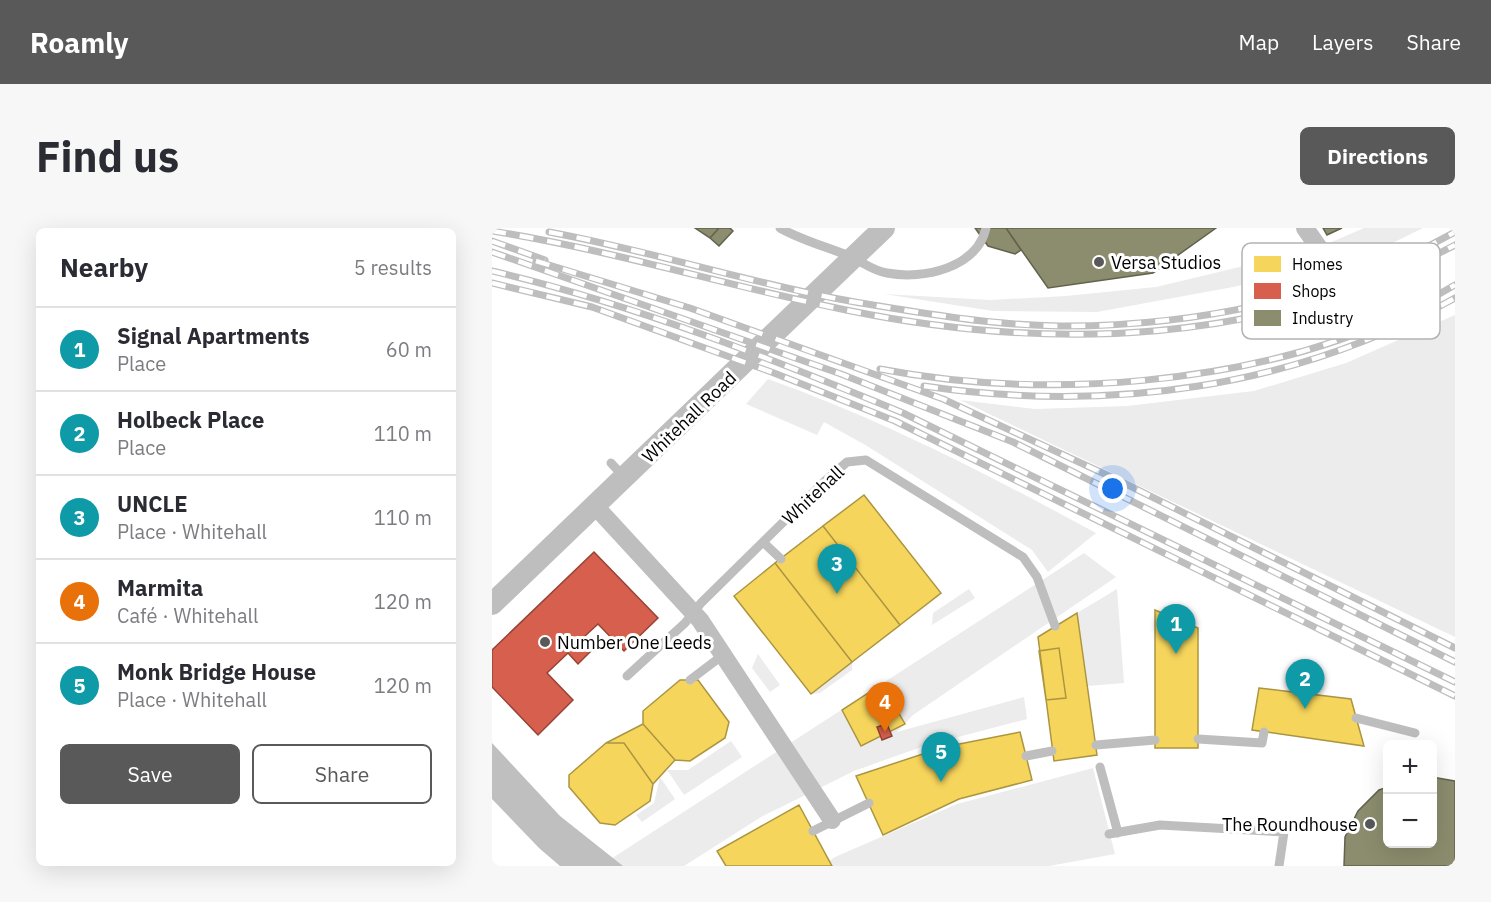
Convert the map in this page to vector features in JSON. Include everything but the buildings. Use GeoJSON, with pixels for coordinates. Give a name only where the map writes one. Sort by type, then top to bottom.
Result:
{"type":"FeatureCollection","features":[{"type":"Feature","properties":{"kind":"street","name":"Whitehall Road"},"geometry":{"type":"LineString","coordinates":[[492,604],[596,507],[619,471],[884,228]]}},
{"type":"Feature","properties":{"kind":"street"},"geometry":{"type":"LineString","coordinates":[[1305,228],[1316,243]]}},
{"type":"Feature","properties":{"kind":"street"},"geometry":{"type":"LineString","coordinates":[[596,507],[693,613],[832,820]]}},
{"type":"Feature","properties":{"kind":"lane"},"geometry":{"type":"LineString","coordinates":[[780,228],[885,273],[914,275],[939,272],[979,247],[986,228]]}},
{"type":"Feature","properties":{"kind":"lane","name":"Whitehall"},"geometry":{"type":"LineString","coordinates":[[627,676],[847,462],[866,460],[1023,557],[1036,578],[1055,626]]}},
{"type":"Feature","properties":{"kind":"lane"},"geometry":{"type":"LineString","coordinates":[[763,542],[781,559]]}},
{"type":"Feature","properties":{"kind":"lane"},"geometry":{"type":"LineString","coordinates":[[690,680],[723,655]]}},
{"type":"Feature","properties":{"kind":"lane"},"geometry":{"type":"LineString","coordinates":[[1356,718],[1415,733]]}},
{"type":"Feature","properties":{"kind":"lane"},"geometry":{"type":"LineString","coordinates":[[1198,739],[1262,743],[1264,732]]}},
{"type":"Feature","properties":{"kind":"lane"},"geometry":{"type":"LineString","coordinates":[[1096,745],[1155,740]]}},
{"type":"Feature","properties":{"kind":"lane"},"geometry":{"type":"LineString","coordinates":[[1026,756],[1052,751]]}},
{"type":"Feature","properties":{"kind":"lane"},"geometry":{"type":"LineString","coordinates":[[1100,767],[1114,834],[1160,825],[1284,832],[1279,866]]}},
{"type":"Feature","properties":{"kind":"lane"},"geometry":{"type":"LineString","coordinates":[[813,831],[869,803]]}},
{"type":"Feature","properties":{"kind":"shaded area"},"geometry":{"type":"Polygon","coordinates":[[[1364,228],[1423,228],[1392,243],[1329,243],[1364,228]]]}},
{"type":"Feature","properties":{"kind":"shaded area"},"geometry":{"type":"Polygon","coordinates":[[[1242,266],[1242,285],[1097,312],[993,311],[884,294],[990,300],[1066,296],[1156,287],[1242,266]]]}},
{"type":"Feature","properties":{"kind":"shaded area"},"geometry":{"type":"Polygon","coordinates":[[[1455,315],[1455,637],[960,400],[1035,409],[1127,406],[1254,391],[1346,363],[1400,339],[1440,339],[1440,322],[1455,315]]]}},
{"type":"Feature","properties":{"kind":"shaded area"},"geometry":{"type":"Polygon","coordinates":[[[768,379],[894,430],[1016,490],[1096,533],[1048,572],[1032,550],[867,446],[824,422],[817,435],[746,404],[768,379]]]}},
{"type":"Feature","properties":{"kind":"shaded area"},"geometry":{"type":"Polygon","coordinates":[[[1084,553],[1116,577],[913,715],[897,732],[1024,697],[1027,719],[924,746],[854,771],[761,817],[684,866],[600,866],[1084,553]]]}},
{"type":"Feature","properties":{"kind":"shaded area"},"geometry":{"type":"Polygon","coordinates":[[[969,589],[975,598],[932,625],[933,613],[969,589]]]}},
{"type":"Feature","properties":{"kind":"shaded area"},"geometry":{"type":"Polygon","coordinates":[[[1117,589],[1124,683],[1088,686],[1077,613],[1117,589]]]}},
{"type":"Feature","properties":{"kind":"shaded area"},"geometry":{"type":"Polygon","coordinates":[[[758,654],[780,685],[770,692],[752,668],[758,654]]]}},
{"type":"Feature","properties":{"kind":"shaded area"},"geometry":{"type":"Polygon","coordinates":[[[852,662],[852,670],[820,693],[811,694],[852,662]]]}},
{"type":"Feature","properties":{"kind":"shaded area"},"geometry":{"type":"Polygon","coordinates":[[[731,741],[742,757],[684,795],[667,770],[688,770],[731,741]]]}},
{"type":"Feature","properties":{"kind":"shaded area"},"geometry":{"type":"Polygon","coordinates":[[[492,743],[560,816],[623,866],[560,866],[539,848],[492,799],[492,743]]]}},
{"type":"Feature","properties":{"kind":"shaded area"},"geometry":{"type":"Polygon","coordinates":[[[1093,768],[1115,854],[1049,866],[822,866],[835,857],[957,804],[1093,768]]]}},
{"type":"Feature","properties":{"kind":"shaded area"},"geometry":{"type":"Polygon","coordinates":[[[660,777],[675,799],[642,822],[636,815],[654,803],[660,777]]]}},
{"type":"Feature","properties":{"kind":"railway"},"geometry":{"type":"LineString","coordinates":[[492,231],[581,248],[846,310],[923,323],[1001,332],[1079,334],[1156,331],[1242,319]]}},
{"type":"Feature","properties":{"kind":"railway"},"geometry":{"type":"LineString","coordinates":[[549,232],[626,248],[817,295],[982,321],[1059,326],[1110,325],[1161,321],[1242,308]]}},
{"type":"Feature","properties":{"kind":"railway"},"geometry":{"type":"LineString","coordinates":[[1433,243],[1455,232]]}},
{"type":"Feature","properties":{"kind":"railway"},"geometry":{"type":"LineString","coordinates":[[492,241],[545,260]]}},
{"type":"Feature","properties":{"kind":"railway"},"geometry":{"type":"LineString","coordinates":[[1440,252],[1455,245]]}},
{"type":"Feature","properties":{"kind":"railway"},"geometry":{"type":"LineString","coordinates":[[492,252],[841,374],[1013,442],[1455,662]]}},
{"type":"Feature","properties":{"kind":"railway"},"geometry":{"type":"LineString","coordinates":[[536,261],[690,308],[943,399],[1124,483],[1455,648]]}},
{"type":"Feature","properties":{"kind":"railway"},"geometry":{"type":"LineString","coordinates":[[492,271],[545,284],[649,316],[802,372],[903,413],[1455,682]]}},
{"type":"Feature","properties":{"kind":"railway"},"geometry":{"type":"LineString","coordinates":[[492,283],[592,307],[774,373],[895,421],[1455,696]]}},
{"type":"Feature","properties":{"kind":"railway"},"geometry":{"type":"LineString","coordinates":[[1440,294],[1455,285]]}},
{"type":"Feature","properties":{"kind":"railway"},"geometry":{"type":"LineString","coordinates":[[1440,306],[1455,298]]}},
{"type":"Feature","properties":{"kind":"railway"},"geometry":{"type":"LineString","coordinates":[[880,369],[1008,384],[1075,384],[1143,380],[1211,372],[1277,358],[1342,339]]}},
{"type":"Feature","properties":{"kind":"railway"},"geometry":{"type":"LineString","coordinates":[[924,386],[993,394],[1062,396],[1130,394],[1197,386],[1263,373],[1329,354],[1367,339]]}},
{"type":"Feature","properties":{"kind":"place","name":"Versa Studios"},"geometry":{"type":"Point","coordinates":[1099,262]}},
{"type":"Feature","properties":{"kind":"place","name":"UNCLE"},"geometry":{"type":"Point","coordinates":[837,594]}},
{"type":"Feature","properties":{"kind":"place","name":"Number One Leeds"},"geometry":{"type":"Point","coordinates":[545,642]}},
{"type":"Feature","properties":{"kind":"place","name":"Signal Apartments"},"geometry":{"type":"Point","coordinates":[1176,654]}},
{"type":"Feature","properties":{"kind":"place","name":"Holbeck Place"},"geometry":{"type":"Point","coordinates":[1305,709]}},
{"type":"Feature","properties":{"kind":"place","name":"Marmita"},"geometry":{"type":"Point","coordinates":[885,732]}},
{"type":"Feature","properties":{"kind":"place","name":"Monk Bridge House"},"geometry":{"type":"Point","coordinates":[941,782]}},
{"type":"Feature","properties":{"kind":"place","name":"The Roundhouse"},"geometry":{"type":"Point","coordinates":[1370,824]}}]}
